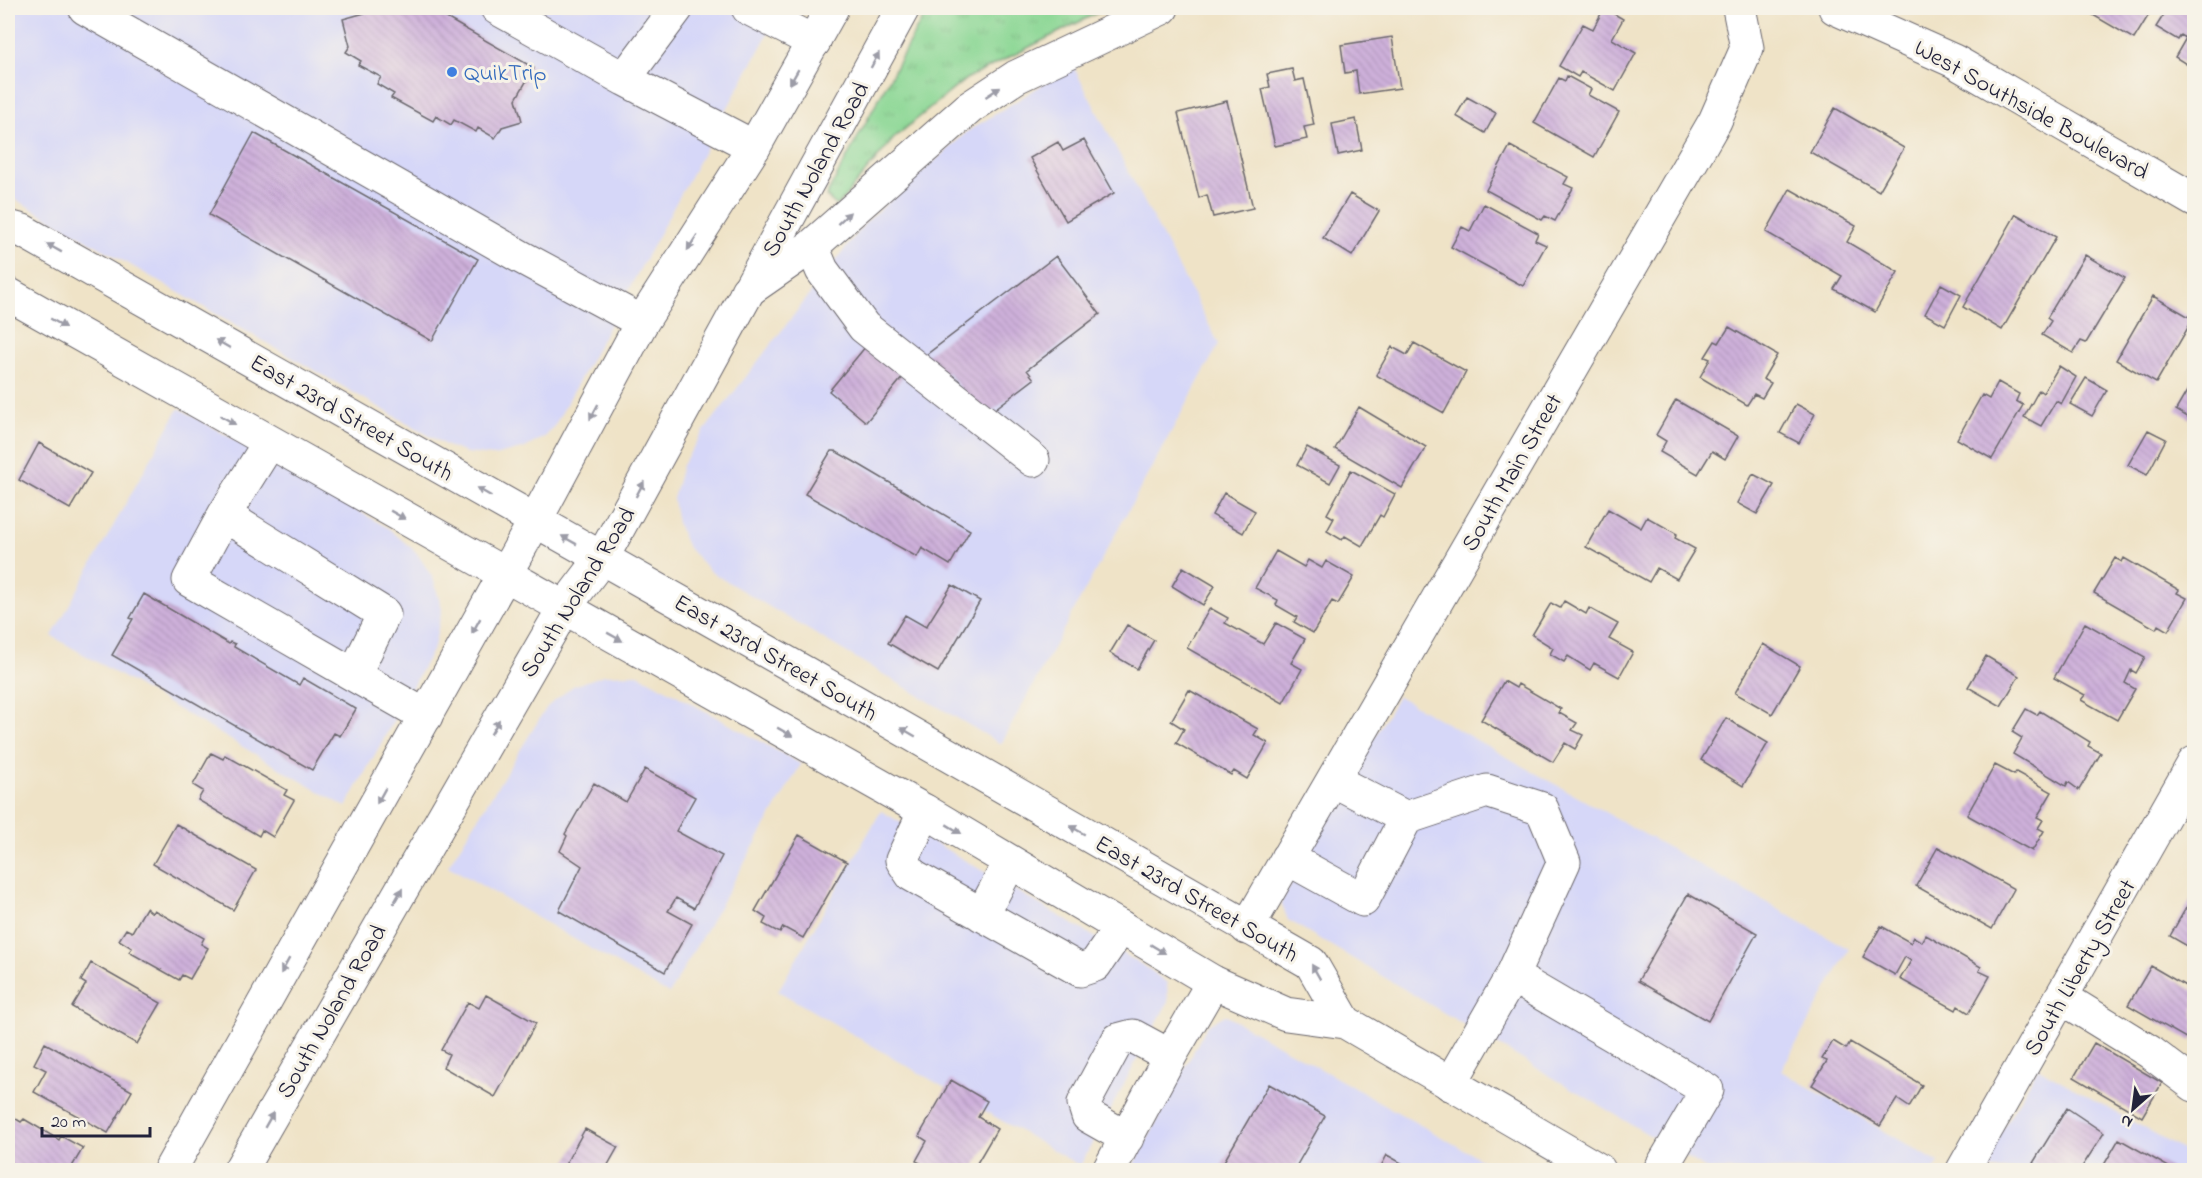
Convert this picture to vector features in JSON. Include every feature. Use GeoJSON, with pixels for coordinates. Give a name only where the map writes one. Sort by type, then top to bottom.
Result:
{"type":"FeatureCollection","features":[{"type":"Feature","properties":{"kind":"main road"},"geometry":{"type":"LineString","coordinates":[[85,8],[521,257],[642,322]]}},
{"type":"Feature","properties":{"kind":"main road"},"geometry":{"type":"LineString","coordinates":[[498,8],[624,79],[754,147]]}},
{"type":"Feature","properties":{"kind":"main road"},"geometry":{"type":"LineString","coordinates":[[624,79],[677,8]]}},
{"type":"Feature","properties":{"kind":"main road"},"geometry":{"type":"LineString","coordinates":[[748,8],[814,42]]}},
{"type":"Feature","properties":{"kind":"main road"},"geometry":{"type":"LineString","coordinates":[[170,1170],[535,521],[642,322],[754,147],[832,8]]}},
{"type":"Feature","properties":{"kind":"main road","name":"South Noland Road"},"geometry":{"type":"LineString","coordinates":[[240,1170],[564,608],[602,558],[903,8]]}},
{"type":"Feature","properties":{"kind":"main road"},"geometry":{"type":"LineString","coordinates":[[747,291],[812,246],[969,108],[1016,77],[1162,8]]}},
{"type":"Feature","properties":{"kind":"main road","name":"South Main Street"},"geometry":{"type":"LineString","coordinates":[[1247,928],[1715,121],[1747,48],[1739,8]]}},
{"type":"Feature","properties":{"kind":"main road","name":"West Southside Boulevard"},"geometry":{"type":"LineString","coordinates":[[1834,8],[1954,61],[2194,200]]}},
{"type":"Feature","properties":{"kind":"main road","name":"East 23rd Street South"},"geometry":{"type":"LineString","coordinates":[[8,227],[23,231],[100,274],[807,674],[1311,963],[1345,1022]]}},
{"type":"Feature","properties":{"kind":"main road"},"geometry":{"type":"LineString","coordinates":[[812,246],[822,270],[864,327],[1034,460]]}},
{"type":"Feature","properties":{"kind":"main road"},"geometry":{"type":"LineString","coordinates":[[8,294],[925,811],[1213,981],[1286,1014],[1345,1022],[1599,1170]]}},
{"type":"Feature","properties":{"kind":"main road"},"geometry":{"type":"LineString","coordinates":[[269,443],[224,515],[189,580],[426,716]]}},
{"type":"Feature","properties":{"kind":"main road"},"geometry":{"type":"LineString","coordinates":[[224,515],[384,614],[354,675]]}},
{"type":"Feature","properties":{"kind":"main road","name":"South Liberty Street"},"geometry":{"type":"LineString","coordinates":[[1963,1170],[2194,763]]}},
{"type":"Feature","properties":{"kind":"main road"},"geometry":{"type":"LineString","coordinates":[[1333,780],[1406,818]]}},
{"type":"Feature","properties":{"kind":"main road"},"geometry":{"type":"LineString","coordinates":[[1287,858],[1363,900],[1406,818],[1487,791],[1542,808],[1564,862],[1512,976],[1450,1083]]}},
{"type":"Feature","properties":{"kind":"main road"},"geometry":{"type":"LineString","coordinates":[[925,811],[902,860],[912,875],[1080,970],[1095,965],[1121,927]]}},
{"type":"Feature","properties":{"kind":"main road"},"geometry":{"type":"LineString","coordinates":[[982,915],[1010,862]]}},
{"type":"Feature","properties":{"kind":"main road"},"geometry":{"type":"LineString","coordinates":[[1512,976],[1707,1090],[1660,1170]]}},
{"type":"Feature","properties":{"kind":"main road"},"geometry":{"type":"LineString","coordinates":[[1109,1170],[1213,981]]}},
{"type":"Feature","properties":{"kind":"main road"},"geometry":{"type":"LineString","coordinates":[[2061,997],[2150,1052],[2194,1085]]}},
{"type":"Feature","properties":{"kind":"main road"},"geometry":{"type":"LineString","coordinates":[[1127,1138],[1088,1116],[1084,1103],[1118,1040],[1133,1036],[1170,1056]]}},
{"type":"Feature","properties":{"kind":"shaded area"},"geometry":{"type":"Polygon","coordinates":[[[8,8],[782,8],[555,425],[546,436],[525,448],[494,456],[466,453],[447,446],[8,195],[8,8]]]}},
{"type":"Feature","properties":{"kind":"shaded area"},"geometry":{"type":"Polygon","coordinates":[[[1073,66],[1219,344],[1001,744],[711,572],[688,548],[677,523],[673,499],[682,465],[704,431],[865,223],[968,131],[1073,66]]]}},
{"type":"Feature","properties":{"kind":"shaded area"},"geometry":{"type":"Polygon","coordinates":[[[179,408],[388,528],[416,552],[433,578],[442,609],[434,647],[346,807],[52,636],[179,408]]]}},
{"type":"Feature","properties":{"kind":"shaded area"},"geometry":{"type":"Polygon","coordinates":[[[638,674],[801,764],[669,994],[448,866],[547,707],[573,686],[604,675],[638,674]]]}},
{"type":"Feature","properties":{"kind":"shaded area"},"geometry":{"type":"Polygon","coordinates":[[[1398,696],[1849,949],[1781,1071],[1939,1163],[1934,1170],[1708,1170],[1288,920],[1281,902],[1398,696]]]}},
{"type":"Feature","properties":{"kind":"shaded area"},"geometry":{"type":"Polygon","coordinates":[[[881,811],[1149,969],[1167,983],[1168,1002],[1080,1166],[778,991],[881,811]]]}},
{"type":"Feature","properties":{"kind":"shaded area"},"geometry":{"type":"Polygon","coordinates":[[[1225,1015],[1500,1170],[1131,1170],[1207,1026],[1225,1015]]]}},
{"type":"Feature","properties":{"kind":"shaded area"},"geometry":{"type":"Polygon","coordinates":[[[2038,1068],[2194,1157],[2194,1170],[1979,1170],[2038,1068]]]}},
{"type":"Feature","properties":{"kind":"green space"},"geometry":{"type":"Polygon","coordinates":[[[928,8],[1116,8],[1095,14],[966,79],[895,137],[837,206],[826,196],[928,8]]]}},
{"type":"Feature","properties":{"kind":"building","name":"QuikTrip"},"geometry":{"type":"Polygon","coordinates":[[[371,8],[429,8],[534,68],[516,99],[522,121],[502,127],[495,138],[478,128],[476,132],[454,120],[451,125],[436,116],[433,121],[391,98],[394,94],[377,84],[381,77],[358,65],[361,61],[346,52],[350,46],[343,19],[368,12],[371,8]]]}},
{"type":"Feature","properties":{"kind":"building"},"geometry":{"type":"Polygon","coordinates":[[[1604,8],[1623,19],[1612,39],[1636,53],[1615,91],[1581,72],[1578,77],[1559,66],[1583,24],[1593,29],[1604,8]]]}},
{"type":"Feature","properties":{"kind":"building"},"geometry":{"type":"Polygon","coordinates":[[[2081,8],[2153,8],[2134,39],[2081,8]]]}},
{"type":"Feature","properties":{"kind":"building"},"geometry":{"type":"Polygon","coordinates":[[[2168,8],[2194,8],[2194,69],[2175,57],[2186,38],[2181,35],[2178,40],[2156,27],[2168,8]]]}},
{"type":"Feature","properties":{"kind":"building"},"geometry":{"type":"Polygon","coordinates":[[[1392,37],[1400,88],[1359,94],[1356,71],[1345,73],[1341,45],[1392,37]]]}},
{"type":"Feature","properties":{"kind":"building"},"geometry":{"type":"Polygon","coordinates":[[[1292,69],[1295,81],[1304,79],[1314,125],[1304,127],[1307,139],[1275,146],[1262,89],[1270,87],[1267,74],[1292,69]]]}},
{"type":"Feature","properties":{"kind":"building"},"geometry":{"type":"Polygon","coordinates":[[[1567,76],[1591,89],[1588,95],[1619,112],[1594,157],[1534,123],[1559,78],[1565,81],[1567,76]]]}},
{"type":"Feature","properties":{"kind":"building"},"geometry":{"type":"Polygon","coordinates":[[[1467,97],[1496,113],[1485,133],[1456,116],[1467,97]]]}},
{"type":"Feature","properties":{"kind":"building"},"geometry":{"type":"Polygon","coordinates":[[[1227,101],[1253,208],[1213,217],[1207,195],[1199,198],[1178,113],[1227,101]]]}},
{"type":"Feature","properties":{"kind":"building"},"geometry":{"type":"Polygon","coordinates":[[[1835,108],[1904,148],[1879,191],[1810,152],[1835,108]]]}},
{"type":"Feature","properties":{"kind":"building"},"geometry":{"type":"Polygon","coordinates":[[[1356,119],[1362,150],[1338,155],[1332,124],[1356,119]]]}},
{"type":"Feature","properties":{"kind":"building"},"geometry":{"type":"Polygon","coordinates":[[[254,133],[478,259],[432,341],[209,215],[254,133]]]}},
{"type":"Feature","properties":{"kind":"building"},"geometry":{"type":"Polygon","coordinates":[[[1084,140],[1114,193],[1066,221],[1030,158],[1058,142],[1063,151],[1084,140]]]}},
{"type":"Feature","properties":{"kind":"building"},"geometry":{"type":"Polygon","coordinates":[[[1510,146],[1568,177],[1564,184],[1573,188],[1555,221],[1545,216],[1542,220],[1486,190],[1510,146]]]}},
{"type":"Feature","properties":{"kind":"building"},"geometry":{"type":"Polygon","coordinates":[[[1790,189],[1856,226],[1847,242],[1898,272],[1875,312],[1834,289],[1842,276],[1766,232],[1790,189]]]}},
{"type":"Feature","properties":{"kind":"building"},"geometry":{"type":"Polygon","coordinates":[[[1350,194],[1379,211],[1352,256],[1323,238],[1350,194]]]}},
{"type":"Feature","properties":{"kind":"building"},"geometry":{"type":"Polygon","coordinates":[[[1484,204],[1538,233],[1535,240],[1546,245],[1523,286],[1451,247],[1462,227],[1470,231],[1484,204]]]}},
{"type":"Feature","properties":{"kind":"building"},"geometry":{"type":"Polygon","coordinates":[[[2016,214],[2056,237],[2002,330],[1963,307],[2016,214]]]}},
{"type":"Feature","properties":{"kind":"building"},"geometry":{"type":"Polygon","coordinates":[[[2085,255],[2125,278],[2086,343],[2081,341],[2073,353],[2042,335],[2051,321],[2047,318],[2085,255]]]}},
{"type":"Feature","properties":{"kind":"building"},"geometry":{"type":"Polygon","coordinates":[[[1056,256],[1100,314],[1027,370],[1034,379],[983,418],[948,372],[942,377],[926,355],[1056,256]]]}},
{"type":"Feature","properties":{"kind":"building"},"geometry":{"type":"Polygon","coordinates":[[[1941,284],[1961,295],[1945,325],[1925,314],[1941,284]]]}},
{"type":"Feature","properties":{"kind":"building"},"geometry":{"type":"Polygon","coordinates":[[[2153,296],[2193,319],[2156,383],[2116,360],[2153,296]]]}},
{"type":"Feature","properties":{"kind":"building"},"geometry":{"type":"Polygon","coordinates":[[[1729,327],[1777,355],[1763,379],[1771,383],[1762,398],[1754,394],[1747,405],[1700,377],[1710,359],[1705,357],[1715,341],[1719,343],[1729,327]]]}},
{"type":"Feature","properties":{"kind":"building"},"geometry":{"type":"Polygon","coordinates":[[[1414,343],[1466,372],[1444,413],[1376,375],[1392,347],[1407,355],[1414,343]]]}},
{"type":"Feature","properties":{"kind":"building"},"geometry":{"type":"Polygon","coordinates":[[[866,346],[903,377],[866,422],[829,391],[866,346]]]}},
{"type":"Feature","properties":{"kind":"building"},"geometry":{"type":"Polygon","coordinates":[[[2059,366],[2076,377],[2061,404],[2056,401],[2041,426],[2024,417],[2039,390],[2043,393],[2059,366]]]}},
{"type":"Feature","properties":{"kind":"building"},"geometry":{"type":"Polygon","coordinates":[[[2086,378],[2107,390],[2092,416],[2070,404],[2086,378]]]}},
{"type":"Feature","properties":{"kind":"building"},"geometry":{"type":"Polygon","coordinates":[[[2194,379],[2194,421],[2176,410],[2194,379]]]}},
{"type":"Feature","properties":{"kind":"building"},"geometry":{"type":"Polygon","coordinates":[[[1998,382],[2019,394],[2016,401],[2023,405],[1992,459],[1957,439],[1982,395],[1989,399],[1998,382]]]}},
{"type":"Feature","properties":{"kind":"building"},"geometry":{"type":"Polygon","coordinates":[[[1676,400],[1738,436],[1725,459],[1712,451],[1698,474],[1660,452],[1666,441],[1656,435],[1676,400]]]}},
{"type":"Feature","properties":{"kind":"building"},"geometry":{"type":"Polygon","coordinates":[[[1796,404],[1815,414],[1799,443],[1780,433],[1796,404]]]}},
{"type":"Feature","properties":{"kind":"building"},"geometry":{"type":"Polygon","coordinates":[[[1359,407],[1426,447],[1402,488],[1335,449],[1359,407]]]}},
{"type":"Feature","properties":{"kind":"building"},"geometry":{"type":"Polygon","coordinates":[[[2148,430],[2166,439],[2147,475],[2128,465],[2148,430]]]}},
{"type":"Feature","properties":{"kind":"building"},"geometry":{"type":"Polygon","coordinates":[[[39,443],[91,473],[70,509],[19,480],[39,443]]]}},
{"type":"Feature","properties":{"kind":"building"},"geometry":{"type":"Polygon","coordinates":[[[1307,447],[1340,465],[1330,483],[1297,465],[1307,447]]]}},
{"type":"Feature","properties":{"kind":"building"},"geometry":{"type":"Polygon","coordinates":[[[831,451],[853,461],[970,530],[950,565],[922,548],[917,557],[805,494],[831,451]]]}},
{"type":"Feature","properties":{"kind":"building"},"geometry":{"type":"Polygon","coordinates":[[[1351,470],[1395,494],[1383,517],[1380,515],[1362,546],[1345,536],[1342,540],[1327,531],[1334,518],[1327,514],[1351,470]]]}},
{"type":"Feature","properties":{"kind":"building"},"geometry":{"type":"Polygon","coordinates":[[[1753,474],[1774,485],[1757,514],[1737,503],[1753,474]]]}},
{"type":"Feature","properties":{"kind":"building"},"geometry":{"type":"Polygon","coordinates":[[[1224,493],[1255,511],[1243,533],[1212,515],[1224,493]]]}},
{"type":"Feature","properties":{"kind":"building"},"geometry":{"type":"Polygon","coordinates":[[[1608,509],[1641,528],[1647,517],[1677,534],[1675,538],[1695,549],[1677,579],[1657,568],[1649,582],[1586,547],[1608,509]]]}},
{"type":"Feature","properties":{"kind":"building"},"geometry":{"type":"Polygon","coordinates":[[[1276,551],[1304,567],[1308,560],[1322,568],[1326,561],[1354,577],[1338,604],[1332,601],[1313,633],[1294,622],[1297,617],[1276,605],[1278,600],[1255,588],[1276,551]]]}},
{"type":"Feature","properties":{"kind":"building"},"geometry":{"type":"Polygon","coordinates":[[[2115,558],[2122,562],[2124,558],[2179,590],[2177,593],[2187,598],[2168,631],[2158,625],[2156,629],[2094,593],[2115,558]]]}},
{"type":"Feature","properties":{"kind":"building"},"geometry":{"type":"Polygon","coordinates":[[[1183,567],[1215,586],[1203,605],[1172,586],[1183,567]]]}},
{"type":"Feature","properties":{"kind":"building"},"geometry":{"type":"Polygon","coordinates":[[[952,585],[980,601],[938,672],[888,643],[905,615],[926,627],[952,585]]]}},
{"type":"Feature","properties":{"kind":"building"},"geometry":{"type":"Polygon","coordinates":[[[144,594],[229,644],[230,642],[235,644],[234,647],[299,685],[303,678],[356,709],[340,736],[334,733],[312,770],[112,655],[133,619],[130,618],[144,594]]]}},
{"type":"Feature","properties":{"kind":"building"},"geometry":{"type":"Polygon","coordinates":[[[1564,601],[1586,614],[1589,608],[1618,624],[1609,639],[1633,652],[1619,677],[1594,663],[1590,670],[1568,656],[1564,662],[1550,654],[1553,648],[1532,635],[1551,603],[1560,608],[1564,601]]]}},
{"type":"Feature","properties":{"kind":"building"},"geometry":{"type":"Polygon","coordinates":[[[1210,608],[1228,618],[1225,623],[1263,644],[1276,623],[1305,639],[1291,663],[1302,669],[1283,703],[1187,648],[1210,608]]]}},
{"type":"Feature","properties":{"kind":"building"},"geometry":{"type":"Polygon","coordinates":[[[2085,623],[2145,657],[2136,673],[2131,670],[2125,683],[2135,689],[2117,720],[2081,700],[2085,695],[2054,678],[2085,623]]]}},
{"type":"Feature","properties":{"kind":"building"},"geometry":{"type":"Polygon","coordinates":[[[1127,625],[1154,640],[1137,669],[1110,653],[1127,625]]]}},
{"type":"Feature","properties":{"kind":"building"},"geometry":{"type":"Polygon","coordinates":[[[1763,644],[1800,666],[1772,714],[1735,693],[1763,644]]]}},
{"type":"Feature","properties":{"kind":"building"},"geometry":{"type":"Polygon","coordinates":[[[1986,656],[2019,676],[2001,706],[1968,687],[1986,656]]]}},
{"type":"Feature","properties":{"kind":"building"},"geometry":{"type":"Polygon","coordinates":[[[1504,681],[1516,688],[1518,684],[1561,709],[1559,713],[1577,723],[1572,730],[1583,735],[1575,749],[1565,743],[1553,762],[1481,720],[1504,681]]]}},
{"type":"Feature","properties":{"kind":"building"},"geometry":{"type":"Polygon","coordinates":[[[1189,690],[1258,729],[1254,735],[1268,743],[1247,779],[1234,771],[1231,775],[1176,743],[1184,729],[1171,721],[1189,690]]]}},
{"type":"Feature","properties":{"kind":"building"},"geometry":{"type":"Polygon","coordinates":[[[2026,709],[2037,715],[2040,711],[2090,742],[2088,746],[2101,753],[2079,790],[2068,782],[2066,786],[2013,754],[2022,738],[2012,732],[2026,709]]]}},
{"type":"Feature","properties":{"kind":"building"},"geometry":{"type":"Polygon","coordinates":[[[1726,718],[1768,743],[1743,786],[1701,760],[1726,718]]]}},
{"type":"Feature","properties":{"kind":"building"},"geometry":{"type":"Polygon","coordinates":[[[211,753],[223,759],[225,755],[287,790],[284,795],[294,800],[273,837],[262,830],[259,836],[198,800],[203,791],[193,785],[211,753]]]}},
{"type":"Feature","properties":{"kind":"building"},"geometry":{"type":"Polygon","coordinates":[[[1995,765],[2014,775],[2016,772],[2052,792],[2037,817],[2043,820],[2038,828],[2044,831],[2032,851],[1967,815],[1995,765]]]}},
{"type":"Feature","properties":{"kind":"building"},"geometry":{"type":"Polygon","coordinates":[[[645,769],[695,797],[676,831],[722,856],[694,908],[676,898],[668,911],[692,924],[665,972],[559,911],[582,866],[560,851],[567,836],[565,834],[594,783],[626,802],[645,769]]]}},
{"type":"Feature","properties":{"kind":"building"},"geometry":{"type":"Polygon","coordinates":[[[176,824],[256,870],[233,910],[153,864],[176,824]]]}},
{"type":"Feature","properties":{"kind":"building"},"geometry":{"type":"Polygon","coordinates":[[[799,835],[847,862],[803,938],[783,927],[780,933],[763,924],[766,918],[755,911],[799,835]]]}},
{"type":"Feature","properties":{"kind":"building"},"geometry":{"type":"Polygon","coordinates":[[[1938,847],[2014,889],[1992,929],[1916,886],[1938,847]]]}},
{"type":"Feature","properties":{"kind":"building"},"geometry":{"type":"Polygon","coordinates":[[[1688,894],[1757,933],[1708,1021],[1638,981],[1688,894]]]}},
{"type":"Feature","properties":{"kind":"building"},"geometry":{"type":"Polygon","coordinates":[[[2194,894],[2194,950],[2170,936],[2194,894]]]}},
{"type":"Feature","properties":{"kind":"building"},"geometry":{"type":"Polygon","coordinates":[[[146,908],[152,913],[154,910],[204,938],[201,944],[208,948],[190,979],[182,975],[179,980],[129,952],[132,948],[119,940],[126,929],[132,932],[146,908]]]}},
{"type":"Feature","properties":{"kind":"building"},"geometry":{"type":"Polygon","coordinates":[[[1881,926],[1911,943],[1914,937],[1922,942],[1926,935],[1981,967],[1979,971],[1990,976],[1969,1013],[1958,1006],[1956,1010],[1900,979],[1911,961],[1905,957],[1895,975],[1863,957],[1881,926]]]}},
{"type":"Feature","properties":{"kind":"building"},"geometry":{"type":"Polygon","coordinates":[[[91,963],[161,1003],[137,1044],[72,1007],[86,984],[81,981],[91,963]]]}},
{"type":"Feature","properties":{"kind":"building"},"geometry":{"type":"Polygon","coordinates":[[[2151,966],[2194,991],[2194,1035],[2191,1041],[2128,1005],[2151,966]]]}},
{"type":"Feature","properties":{"kind":"building"},"geometry":{"type":"Polygon","coordinates":[[[486,995],[536,1023],[495,1097],[443,1067],[449,1054],[441,1050],[468,1002],[479,1008],[486,995]]]}},
{"type":"Feature","properties":{"kind":"building"},"geometry":{"type":"Polygon","coordinates":[[[1833,1041],[1846,1049],[1850,1042],[1922,1085],[1909,1107],[1897,1099],[1880,1126],[1812,1085],[1827,1061],[1822,1059],[1833,1041]]]}},
{"type":"Feature","properties":{"kind":"building"},"geometry":{"type":"Polygon","coordinates":[[[45,1043],[132,1091],[108,1133],[34,1092],[46,1070],[34,1064],[45,1043]]]}},
{"type":"Feature","properties":{"kind":"building"},"geometry":{"type":"Polygon","coordinates":[[[2094,1043],[2162,1083],[2142,1117],[2074,1077],[2094,1043]]]}},
{"type":"Feature","properties":{"kind":"building"},"geometry":{"type":"Polygon","coordinates":[[[951,1080],[987,1101],[978,1117],[997,1129],[973,1170],[934,1170],[916,1161],[927,1141],[919,1136],[951,1080]]]}},
{"type":"Feature","properties":{"kind":"building"},"geometry":{"type":"Polygon","coordinates":[[[1269,1084],[1325,1116],[1294,1170],[1219,1170],[1269,1084]]]}},
{"type":"Feature","properties":{"kind":"building"},"geometry":{"type":"Polygon","coordinates":[[[2067,1108],[2104,1133],[2080,1170],[2070,1167],[2068,1170],[2045,1170],[2033,1163],[2067,1108]]]}},
{"type":"Feature","properties":{"kind":"building"},"geometry":{"type":"Polygon","coordinates":[[[8,1114],[21,1122],[24,1119],[59,1140],[61,1136],[83,1148],[70,1170],[8,1170],[8,1114]]]}},
{"type":"Feature","properties":{"kind":"building"},"geometry":{"type":"Polygon","coordinates":[[[585,1129],[618,1147],[605,1170],[579,1170],[566,1163],[585,1129]]]}},
{"type":"Feature","properties":{"kind":"building"},"geometry":{"type":"Polygon","coordinates":[[[2119,1139],[2174,1170],[2101,1170],[2119,1139]]]}},
{"type":"Feature","properties":{"kind":"building"},"geometry":{"type":"Polygon","coordinates":[[[1387,1155],[1414,1170],[1379,1170],[1387,1155]]]}},
{"type":"Feature","properties":{"kind":"place","name":"QuikTrip"},"geometry":{"type":"Point","coordinates":[452,72]}}]}
